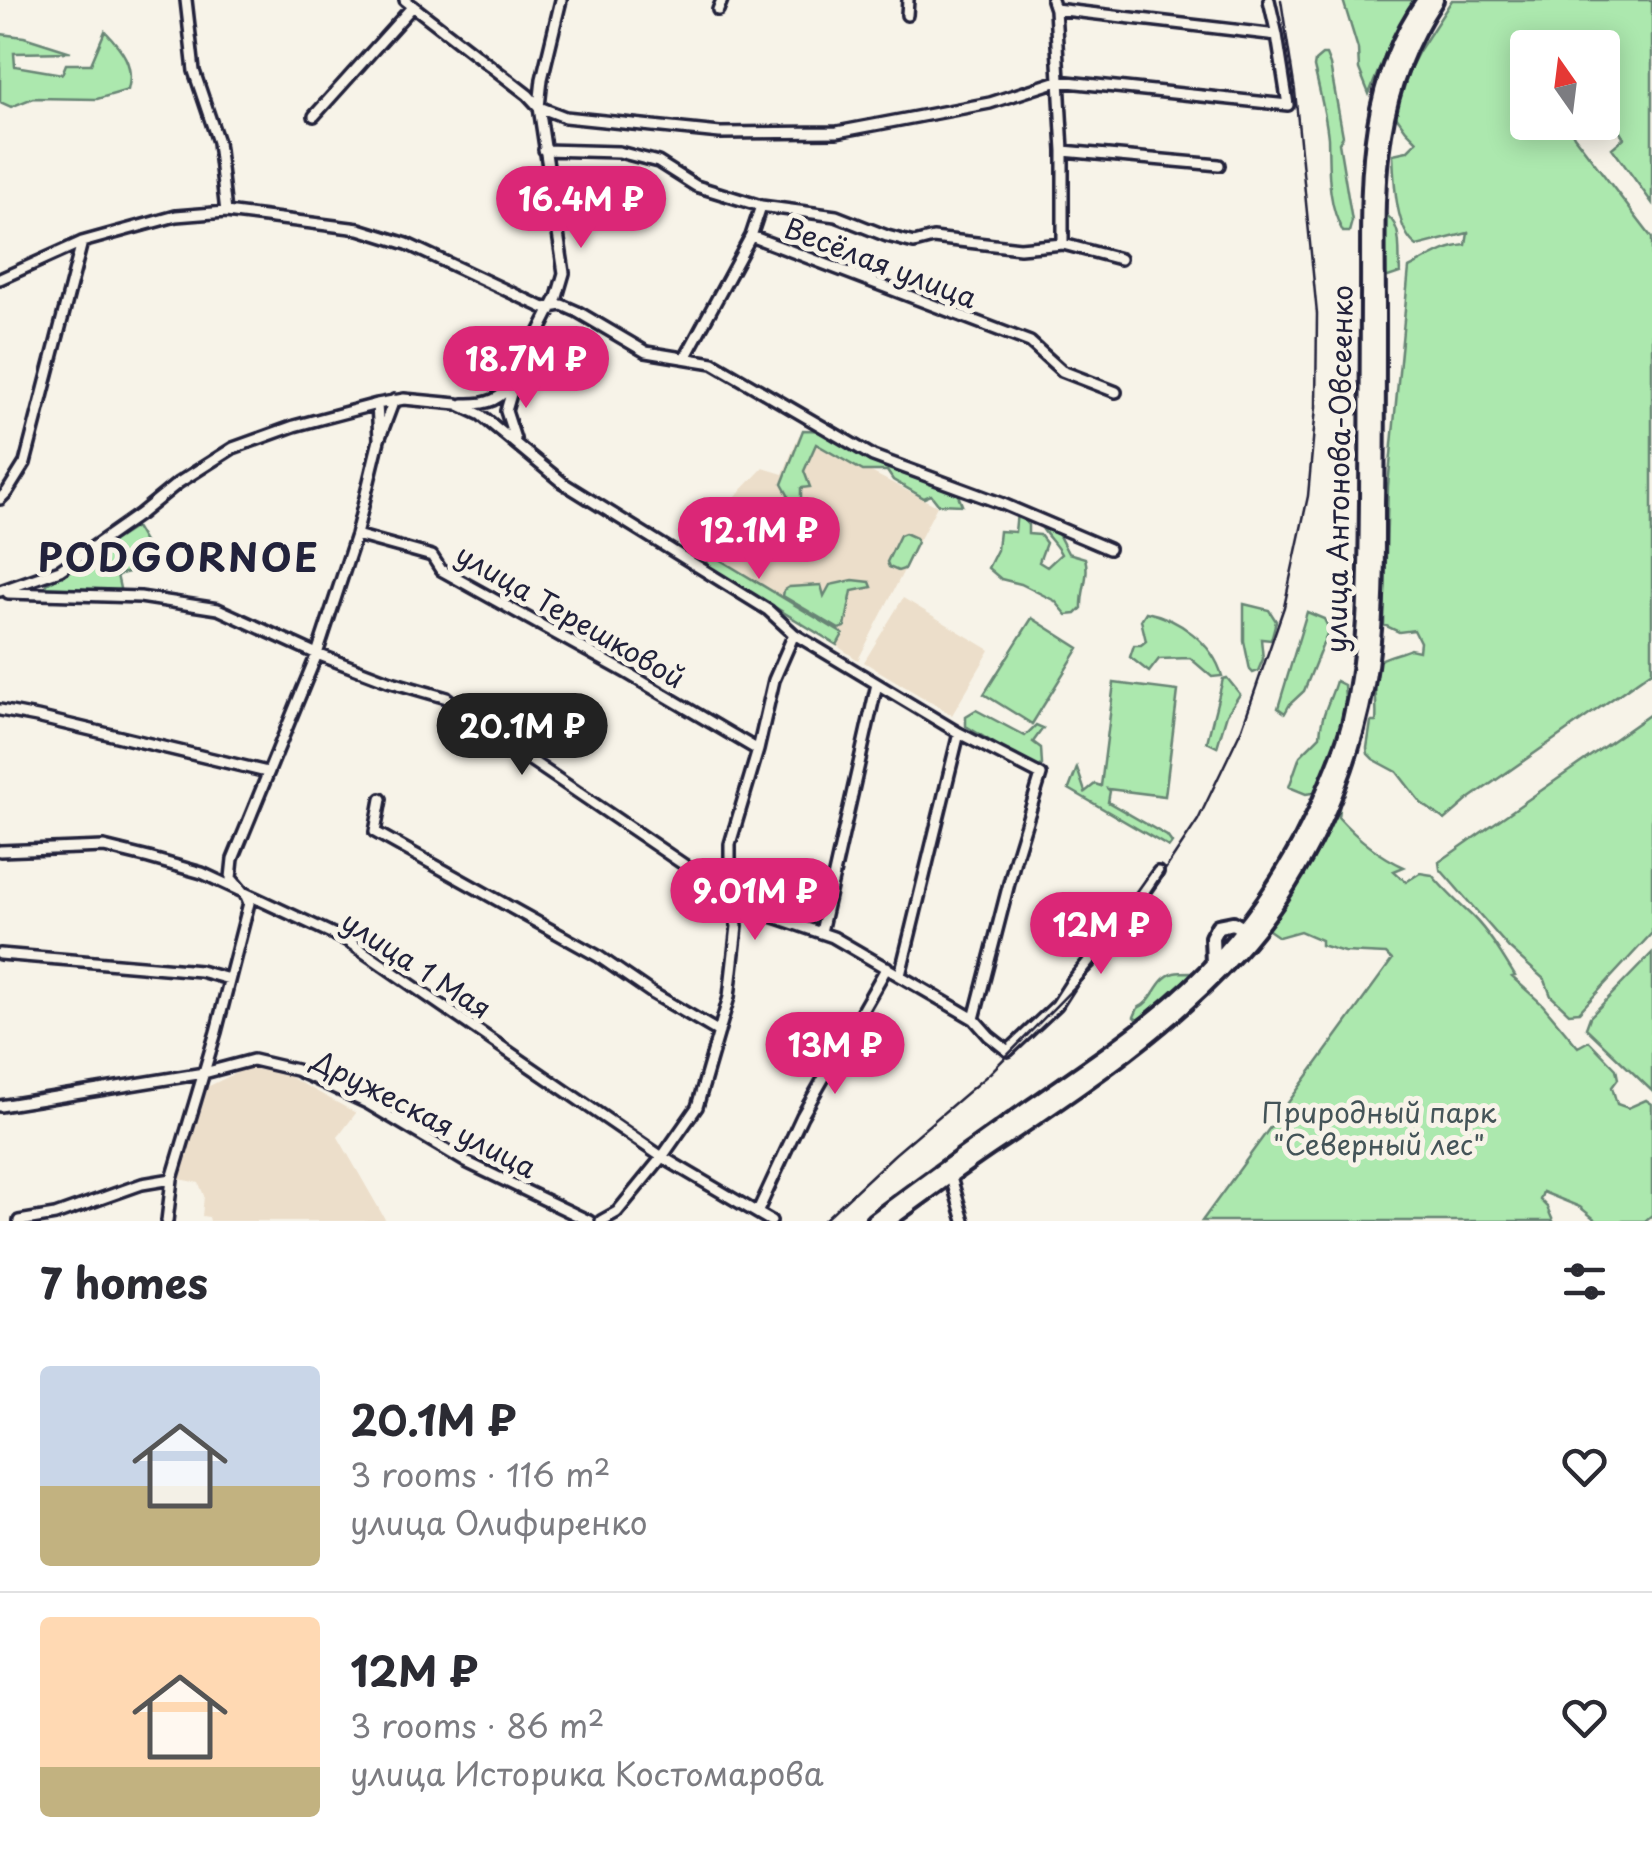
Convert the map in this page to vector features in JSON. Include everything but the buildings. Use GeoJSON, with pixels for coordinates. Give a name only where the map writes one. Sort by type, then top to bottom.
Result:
{"type":"FeatureCollection","features":[{"type":"Feature","properties":{"kind":"highway","name":"улица Антонова-Овсеенко"},"geometry":{"type":"LineString","coordinates":[[888,1221],[1144,1026],[1245,936],[1321,801],[1350,722],[1363,636],[1372,136],[1386,75],[1405,30],[1424,0]]}},
{"type":"Feature","properties":{"kind":"highway","name":"улица Антонова-Овсеенко"},"geometry":{"type":"LineString","coordinates":[[872,1221],[1150,1034],[1194,996],[1303,861],[1323,820],[1348,754],[1367,684],[1378,590],[1378,203],[1382,137],[1396,78],[1413,36],[1436,0]]}},
{"type":"Feature","properties":{"kind":"highway"},"geometry":{"type":"LineString","coordinates":[[1213,964],[1212,937],[1216,929],[1229,923],[1245,936]]}},
{"type":"Feature","properties":{"kind":"street"},"geometry":{"type":"LineString","coordinates":[[186,0],[194,71],[218,142],[226,212]]}},
{"type":"Feature","properties":{"kind":"street"},"geometry":{"type":"LineString","coordinates":[[489,420],[486,410],[515,380],[562,284],[563,261],[539,107],[561,0]]}},
{"type":"Feature","properties":{"kind":"street"},"geometry":{"type":"LineString","coordinates":[[907,15],[908,0]]}},
{"type":"Feature","properties":{"kind":"street"},"geometry":{"type":"LineString","coordinates":[[314,116],[409,3],[528,94],[539,107],[565,117],[720,133],[837,132],[990,104],[1058,81],[1288,105],[1269,0]]}},
{"type":"Feature","properties":{"kind":"street"},"geometry":{"type":"LineString","coordinates":[[1063,244],[1054,5],[1277,35]]}},
{"type":"Feature","properties":{"kind":"street"},"geometry":{"type":"LineString","coordinates":[[544,150],[620,152],[658,162],[696,186],[761,206],[836,216],[914,243],[933,238],[1020,248],[1063,244],[1120,258]]}},
{"type":"Feature","properties":{"kind":"street"},"geometry":{"type":"LineString","coordinates":[[1062,151],[1219,166]]}},
{"type":"Feature","properties":{"kind":"street"},"geometry":{"type":"LineString","coordinates":[[751,236],[761,206]]}},
{"type":"Feature","properties":{"kind":"street"},"geometry":{"type":"LineString","coordinates":[[0,278],[82,242],[176,216],[226,212],[359,229],[406,244],[544,308],[562,306],[578,312],[646,352],[714,363],[874,456],[1004,504],[1109,549]]}},
{"type":"Feature","properties":{"kind":"street","name":"Весёлая улица"},"geometry":{"type":"LineString","coordinates":[[685,358],[751,236],[1030,342],[1062,371],[1116,392]]}},
{"type":"Feature","properties":{"kind":"street"},"geometry":{"type":"LineString","coordinates":[[0,499],[26,463],[82,242]]}},
{"type":"Feature","properties":{"kind":"street"},"geometry":{"type":"LineString","coordinates":[[489,420],[499,422],[504,418],[515,380]]}},
{"type":"Feature","properties":{"kind":"street"},"geometry":{"type":"LineString","coordinates":[[0,592],[60,570],[222,454],[281,430],[394,400],[492,402],[502,403],[519,444]]}},
{"type":"Feature","properties":{"kind":"street"},"geometry":{"type":"LineString","coordinates":[[168,1221],[172,1178],[249,902],[231,878],[230,869],[317,654],[394,400]]}},
{"type":"Feature","properties":{"kind":"street"},"geometry":{"type":"LineString","coordinates":[[376,404],[379,440]]}},
{"type":"Feature","properties":{"kind":"street"},"geometry":{"type":"LineString","coordinates":[[457,404],[489,420],[564,483],[768,610],[794,634],[960,733],[1040,775],[974,1019]]}},
{"type":"Feature","properties":{"kind":"street","name":"улица Терешковой"},"geometry":{"type":"LineString","coordinates":[[356,535],[432,556],[442,570],[758,750]]}},
{"type":"Feature","properties":{"kind":"street"},"geometry":{"type":"LineString","coordinates":[[0,592],[140,597],[218,609],[317,654],[448,698],[536,764],[683,864],[730,902],[822,932],[974,1019],[1008,1050],[1057,1005],[1072,980],[1158,872]]}},
{"type":"Feature","properties":{"kind":"street"},"geometry":{"type":"LineString","coordinates":[[601,1221],[617,1212],[697,1107],[729,997],[737,926],[730,902],[730,844],[774,680],[794,634]]}},
{"type":"Feature","properties":{"kind":"street"},"geometry":{"type":"LineString","coordinates":[[822,932],[877,684]]}},
{"type":"Feature","properties":{"kind":"street"},"geometry":{"type":"LineString","coordinates":[[0,710],[267,772]]}},
{"type":"Feature","properties":{"kind":"street"},"geometry":{"type":"LineString","coordinates":[[900,976],[960,733]]}},
{"type":"Feature","properties":{"kind":"street"},"geometry":{"type":"LineString","coordinates":[[382,798],[375,832],[598,956],[718,1032]]}},
{"type":"Feature","properties":{"kind":"street","name":"улица 1 Мая"},"geometry":{"type":"LineString","coordinates":[[0,851],[104,848],[202,873],[240,889],[346,940],[662,1157],[771,1221]]}},
{"type":"Feature","properties":{"kind":"street"},"geometry":{"type":"LineString","coordinates":[[0,954],[229,978]]}},
{"type":"Feature","properties":{"kind":"street"},"geometry":{"type":"LineString","coordinates":[[757,1213],[802,1116],[887,967]]}},
{"type":"Feature","properties":{"kind":"street","name":"Дружеская улица"},"geometry":{"type":"LineString","coordinates":[[0,1106],[204,1073],[252,1060],[296,1070],[367,1103],[466,1162],[589,1221]]}},
{"type":"Feature","properties":{"kind":"street"},"geometry":{"type":"LineString","coordinates":[[949,1172],[964,1221]]}},
{"type":"Feature","properties":{"kind":"street"},"geometry":{"type":"LineString","coordinates":[[19,1221],[56,1218],[142,1184],[172,1178]]}},
{"type":"Feature","properties":{"kind":"shaded area"},"geometry":{"type":"Polygon","coordinates":[[[799,435],[937,506],[858,660],[705,557],[733,499],[763,468],[783,474],[799,435]]]}},
{"type":"Feature","properties":{"kind":"shaded area"},"geometry":{"type":"Polygon","coordinates":[[[903,598],[990,650],[952,715],[864,662],[903,598]]]}},
{"type":"Feature","properties":{"kind":"shaded area"},"geometry":{"type":"Polygon","coordinates":[[[246,1068],[281,1072],[356,1113],[338,1137],[386,1221],[210,1221],[202,1216],[204,1196],[199,1183],[179,1179],[205,1088],[246,1068]]]}},
{"type":"Feature","properties":{"kind":"green space"},"geometry":{"type":"Polygon","coordinates":[[[1343,0],[1415,0],[1387,49],[1369,94],[1359,69],[1358,49],[1343,0]]]}},
{"type":"Feature","properties":{"kind":"green space"},"geometry":{"type":"Polygon","coordinates":[[[1452,0],[1652,0],[1652,203],[1612,148],[1624,138],[1620,132],[1620,30],[1510,30],[1510,140],[1577,140],[1652,238],[1652,671],[1469,799],[1445,820],[1421,803],[1397,772],[1373,759],[1367,748],[1371,722],[1376,722],[1378,662],[1410,649],[1419,651],[1420,642],[1414,630],[1399,632],[1384,625],[1388,486],[1409,268],[1443,251],[1466,245],[1468,233],[1417,246],[1400,217],[1393,154],[1407,151],[1417,141],[1396,116],[1402,84],[1452,0]]]}},
{"type":"Feature","properties":{"kind":"green space"},"geometry":{"type":"Polygon","coordinates":[[[105,31],[125,58],[130,73],[128,90],[97,99],[33,98],[11,107],[0,102],[0,34],[71,52],[14,53],[15,66],[62,74],[66,64],[91,64],[105,31]]]}},
{"type":"Feature","properties":{"kind":"green space"},"geometry":{"type":"Polygon","coordinates":[[[1326,55],[1330,65],[1343,136],[1339,143],[1352,221],[1349,232],[1343,232],[1331,198],[1327,129],[1314,67],[1326,55]]]}},
{"type":"Feature","properties":{"kind":"green space"},"geometry":{"type":"Polygon","coordinates":[[[1382,212],[1394,223],[1399,246],[1400,273],[1385,278],[1382,212]]]}},
{"type":"Feature","properties":{"kind":"green space"},"geometry":{"type":"Polygon","coordinates":[[[803,430],[833,431],[958,495],[962,505],[938,504],[931,495],[924,498],[893,480],[887,471],[863,471],[816,444],[804,471],[810,487],[801,488],[801,506],[810,511],[809,525],[791,523],[785,517],[788,495],[782,484],[803,430]]]}},
{"type":"Feature","properties":{"kind":"green space"},"geometry":{"type":"Polygon","coordinates":[[[1017,512],[1028,525],[1028,534],[1040,535],[1046,543],[1039,562],[1047,567],[1061,554],[1042,528],[1058,534],[1068,553],[1085,558],[1082,608],[1076,614],[1067,615],[1055,601],[1001,579],[988,568],[997,550],[999,531],[1015,532],[1017,512]]]}},
{"type":"Feature","properties":{"kind":"green space"},"geometry":{"type":"Polygon","coordinates":[[[135,527],[151,554],[152,566],[117,575],[121,593],[46,587],[47,584],[135,527]]]}},
{"type":"Feature","properties":{"kind":"green space"},"geometry":{"type":"Polygon","coordinates":[[[905,533],[917,542],[904,569],[898,571],[887,562],[900,535],[905,533]]]}},
{"type":"Feature","properties":{"kind":"green space"},"geometry":{"type":"Polygon","coordinates":[[[712,555],[843,634],[837,645],[706,565],[712,555]]]}},
{"type":"Feature","properties":{"kind":"green space"},"geometry":{"type":"Polygon","coordinates":[[[853,580],[870,582],[872,587],[852,591],[845,627],[839,629],[783,596],[789,587],[821,585],[824,596],[830,585],[853,580]]]}},
{"type":"Feature","properties":{"kind":"green space"},"geometry":{"type":"Polygon","coordinates":[[[1244,604],[1269,610],[1276,621],[1271,640],[1261,639],[1263,659],[1253,673],[1244,641],[1244,604]]]}},
{"type":"Feature","properties":{"kind":"green space"},"geometry":{"type":"Polygon","coordinates":[[[1146,612],[1193,634],[1211,653],[1222,676],[1212,677],[1190,658],[1159,659],[1149,672],[1130,657],[1134,645],[1146,641],[1141,620],[1146,612]]]}},
{"type":"Feature","properties":{"kind":"green space"},"geometry":{"type":"Polygon","coordinates":[[[1307,612],[1324,619],[1329,629],[1304,691],[1285,713],[1278,708],[1307,612]]]}},
{"type":"Feature","properties":{"kind":"green space"},"geometry":{"type":"Polygon","coordinates":[[[1032,618],[1079,648],[1032,724],[984,694],[1032,618]]]}},
{"type":"Feature","properties":{"kind":"green space"},"geometry":{"type":"Polygon","coordinates":[[[1227,678],[1240,694],[1227,714],[1217,747],[1207,742],[1223,679],[1227,678]]]}},
{"type":"Feature","properties":{"kind":"green space"},"geometry":{"type":"Polygon","coordinates":[[[1336,681],[1344,685],[1346,710],[1319,792],[1306,794],[1289,787],[1300,756],[1320,736],[1336,681]]]}},
{"type":"Feature","properties":{"kind":"green space"},"geometry":{"type":"Polygon","coordinates":[[[1114,683],[1178,691],[1165,796],[1108,789],[1108,802],[1167,836],[1172,843],[1169,847],[1069,789],[1077,768],[1085,792],[1095,784],[1101,786],[1114,683]]]}},
{"type":"Feature","properties":{"kind":"green space"},"geometry":{"type":"Polygon","coordinates":[[[976,710],[1025,736],[1036,725],[1043,728],[1033,742],[1041,748],[1042,765],[1036,769],[966,726],[966,716],[976,710]]]}},
{"type":"Feature","properties":{"kind":"green space"},"geometry":{"type":"Polygon","coordinates":[[[1652,713],[1652,933],[1579,1012],[1569,1013],[1551,996],[1545,980],[1509,948],[1440,869],[1439,862],[1652,713]]]}},
{"type":"Feature","properties":{"kind":"green space","name":"Природный парк \"Северный лес\""},"geometry":{"type":"Polygon","coordinates":[[[1340,801],[1338,817],[1353,832],[1404,867],[1394,871],[1406,882],[1420,873],[1432,875],[1495,944],[1515,976],[1512,977],[1542,1004],[1578,1047],[1589,1041],[1616,1069],[1618,1079],[1612,1087],[1617,1104],[1628,1108],[1646,1100],[1652,1104],[1652,1215],[1645,1221],[1597,1221],[1580,1207],[1543,1192],[1540,1200],[1553,1221],[1202,1221],[1392,960],[1386,954],[1344,952],[1321,945],[1321,940],[1300,931],[1279,937],[1266,928],[1308,868],[1340,801]]]}},
{"type":"Feature","properties":{"kind":"green space"},"geometry":{"type":"Polygon","coordinates":[[[1652,953],[1652,1091],[1586,1028],[1590,1017],[1652,953]]]}},
{"type":"Feature","properties":{"kind":"green space"},"geometry":{"type":"Polygon","coordinates":[[[1191,972],[1141,1018],[1134,1017],[1168,976],[1191,972]]]}},
{"type":"Feature","properties":{"kind":"railway"},"geometry":{"type":"LineString","coordinates":[[823,1221],[990,1073],[1113,948],[1198,820],[1242,728],[1284,607],[1308,496],[1316,407],[1317,314],[1295,91],[1281,0]]}},
{"type":"Feature","properties":{"kind":"district","name":"PODGORNOE"},"geometry":{"type":"Point","coordinates":[179,556]}}]}
